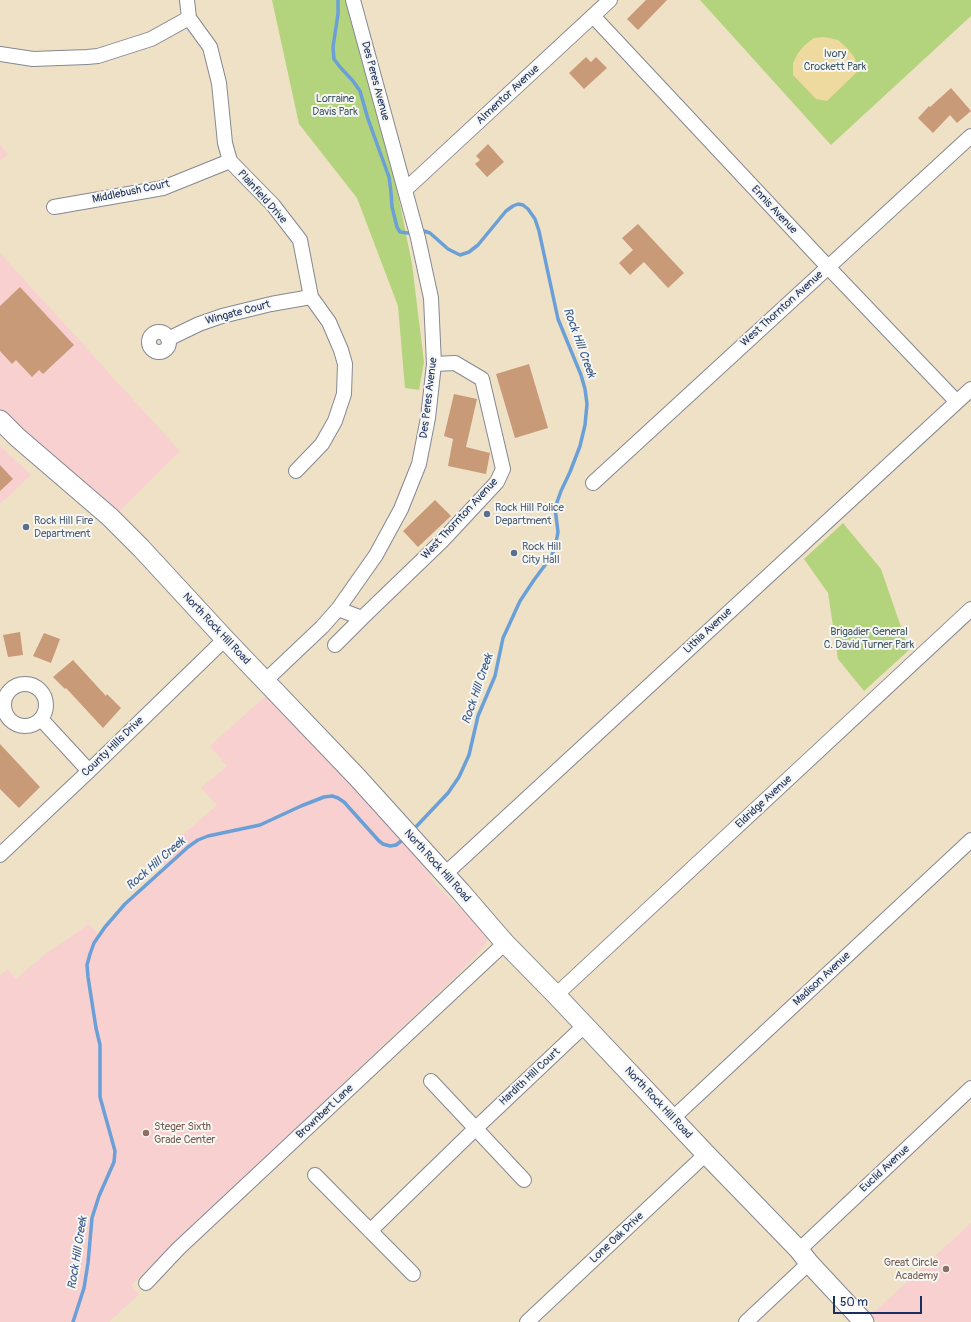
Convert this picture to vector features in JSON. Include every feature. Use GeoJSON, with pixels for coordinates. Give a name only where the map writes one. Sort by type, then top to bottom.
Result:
{"type":"FeatureCollection","features":[{"type":"Feature","properties":{"kind":"street","name":"Plainfield Drive"},"geometry":{"type":"LineString","coordinates":[[187,0],[189,18],[210,47],[219,83],[225,143],[230,161],[273,205],[300,240],[311,297],[329,322],[341,350],[345,364],[344,394],[335,421],[322,444],[296,471]]}},
{"type":"Feature","properties":{"kind":"street","name":"Des Peres Avenue"},"geometry":{"type":"LineString","coordinates":[[265,681],[338,609],[376,555],[401,509],[419,464],[428,418],[434,364],[431,298],[416,232],[353,0]]}},
{"type":"Feature","properties":{"kind":"street","name":"Almentor Avenue"},"geometry":{"type":"LineString","coordinates":[[405,190],[610,0]]}},
{"type":"Feature","properties":{"kind":"street","name":"Ennis Avenue"},"geometry":{"type":"LineString","coordinates":[[593,16],[828,268],[956,402]]}},
{"type":"Feature","properties":{"kind":"street"},"geometry":{"type":"LineString","coordinates":[[0,54],[33,59],[81,58],[98,56],[151,39],[189,18]]}},
{"type":"Feature","properties":{"kind":"street","name":"West Thornton Avenue"},"geometry":{"type":"LineString","coordinates":[[593,483],[971,136]]}},
{"type":"Feature","properties":{"kind":"street","name":"Middlebush Court"},"geometry":{"type":"LineString","coordinates":[[54,207],[163,188],[230,161]]}},
{"type":"Feature","properties":{"kind":"street","name":"Wingate Court"},"geometry":{"type":"LineString","coordinates":[[168,339],[198,324],[222,316],[271,304],[311,297]]}},
{"type":"Feature","properties":{"kind":"street","name":"West Thornton Avenue"},"geometry":{"type":"LineString","coordinates":[[335,645],[442,541],[497,482],[503,469],[482,379],[455,363],[434,364]]}},
{"type":"Feature","properties":{"kind":"street","name":"Lithia Avenue"},"geometry":{"type":"LineString","coordinates":[[445,874],[971,389]]}},
{"type":"Feature","properties":{"kind":"street","name":"North Rock Hill Road"},"geometry":{"type":"LineString","coordinates":[[0,420],[17,437],[115,522],[141,548],[399,823],[505,943],[585,1025],[804,1256],[864,1322]]}},
{"type":"Feature","properties":{"kind":"street"},"geometry":{"type":"LineString","coordinates":[[338,609],[362,618]]}},
{"type":"Feature","properties":{"kind":"street","name":"Eldridge Avenue"},"geometry":{"type":"LineString","coordinates":[[556,995],[971,609]]}},
{"type":"Feature","properties":{"kind":"street","name":"County Hills Drive"},"geometry":{"type":"LineString","coordinates":[[0,855],[225,639]]}},
{"type":"Feature","properties":{"kind":"street"},"geometry":{"type":"LineString","coordinates":[[41,719],[89,771]]}},
{"type":"Feature","properties":{"kind":"street","name":"Madison Avenue"},"geometry":{"type":"LineString","coordinates":[[672,1118],[971,840]]}},
{"type":"Feature","properties":{"kind":"street","name":"Brownbert Lane"},"geometry":{"type":"LineString","coordinates":[[146,1283],[178,1249],[505,943]]}},
{"type":"Feature","properties":{"kind":"street","name":"Hardith Hill Court"},"geometry":{"type":"LineString","coordinates":[[370,1231],[585,1025]]}},
{"type":"Feature","properties":{"kind":"street"},"geometry":{"type":"LineString","coordinates":[[431,1081],[524,1180]]}},
{"type":"Feature","properties":{"kind":"street","name":"Euclid Avenue"},"geometry":{"type":"LineString","coordinates":[[746,1322],[804,1256],[971,1088]]}},
{"type":"Feature","properties":{"kind":"street","name":"Lone Oak Drive"},"geometry":{"type":"LineString","coordinates":[[527,1322],[706,1154]]}},
{"type":"Feature","properties":{"kind":"street"},"geometry":{"type":"LineString","coordinates":[[315,1175],[413,1274]]}},
{"type":"Feature","properties":{"kind":"shaded area"},"geometry":{"type":"Polygon","coordinates":[[[0,145],[8,154],[0,161],[0,145]]]}},
{"type":"Feature","properties":{"kind":"shaded area"},"geometry":{"type":"Polygon","coordinates":[[[0,253],[180,451],[118,513],[0,410],[0,253]]]}},
{"type":"Feature","properties":{"kind":"shaded area"},"geometry":{"type":"Polygon","coordinates":[[[0,446],[31,475],[0,504],[0,446]]]}},
{"type":"Feature","properties":{"kind":"shaded area","name":"Steger Sixth Grade Center"},"geometry":{"type":"Polygon","coordinates":[[[267,695],[408,844],[419,857],[435,884],[454,903],[474,919],[488,938],[483,948],[460,972],[131,1285],[139,1294],[109,1322],[0,1322],[0,976],[7,969],[16,979],[43,956],[89,924],[99,935],[136,895],[166,869],[157,857],[217,805],[201,788],[227,766],[210,746],[267,695]]]}},
{"type":"Feature","properties":{"kind":"shaded area","name":"Great Circle Academy"},"geometry":{"type":"Polygon","coordinates":[[[971,1223],[971,1322],[878,1322],[871,1315],[971,1223]]]}},
{"type":"Feature","properties":{"kind":"green space","name":"Lorraine Davis Park"},"geometry":{"type":"Polygon","coordinates":[[[272,0],[348,0],[396,184],[412,264],[424,362],[419,390],[405,388],[398,306],[357,198],[299,124],[272,0]]]}},
{"type":"Feature","properties":{"kind":"green space","name":"Ivory Crockett Park"},"geometry":{"type":"Polygon","coordinates":[[[700,0],[971,0],[971,16],[831,145],[700,0]]]}},
{"type":"Feature","properties":{"kind":"green space","name":"Brigadier General C. David Turner Park"},"geometry":{"type":"Polygon","coordinates":[[[843,523],[881,569],[909,650],[864,691],[838,659],[828,593],[804,559],[843,523]]]}},
{"type":"Feature","properties":{"kind":"sand"},"geometry":{"type":"Polygon","coordinates":[[[824,37],[838,40],[847,48],[855,58],[857,72],[827,101],[816,99],[793,75],[793,63],[798,53],[814,38],[824,37]]]}},
{"type":"Feature","properties":{"kind":"building"},"geometry":{"type":"Polygon","coordinates":[[[646,0],[667,0],[638,30],[627,19],[646,0]]]}},
{"type":"Feature","properties":{"kind":"building"},"geometry":{"type":"Polygon","coordinates":[[[586,57],[591,62],[596,57],[607,68],[584,89],[569,73],[586,57]]]}},
{"type":"Feature","properties":{"kind":"building"},"geometry":{"type":"Polygon","coordinates":[[[951,88],[971,111],[957,123],[950,115],[933,133],[918,118],[929,106],[930,107],[951,88]]]}},
{"type":"Feature","properties":{"kind":"building"},"geometry":{"type":"Polygon","coordinates":[[[488,144],[504,162],[487,177],[475,164],[480,160],[476,156],[488,144]]]}},
{"type":"Feature","properties":{"kind":"building"},"geometry":{"type":"Polygon","coordinates":[[[638,224],[684,273],[668,288],[644,262],[630,275],[619,263],[633,250],[622,238],[638,224]]]}},
{"type":"Feature","properties":{"kind":"building"},"geometry":{"type":"Polygon","coordinates":[[[20,287],[74,345],[43,374],[39,370],[32,377],[16,360],[12,364],[0,351],[0,306],[20,287]]]}},
{"type":"Feature","properties":{"kind":"building"},"geometry":{"type":"Polygon","coordinates":[[[529,364],[548,428],[515,438],[496,374],[529,364]]]}},
{"type":"Feature","properties":{"kind":"building"},"geometry":{"type":"Polygon","coordinates":[[[454,394],[477,399],[466,447],[490,453],[486,474],[448,466],[453,439],[444,436],[454,394]]]}},
{"type":"Feature","properties":{"kind":"building"},"geometry":{"type":"Polygon","coordinates":[[[0,465],[13,479],[0,491],[0,465]]]}},
{"type":"Feature","properties":{"kind":"building"},"geometry":{"type":"Polygon","coordinates":[[[435,500],[451,516],[418,547],[403,531],[435,500]]]}},
{"type":"Feature","properties":{"kind":"building"},"geometry":{"type":"Polygon","coordinates":[[[20,632],[23,655],[8,657],[3,635],[20,632]]]}},
{"type":"Feature","properties":{"kind":"building"},"geometry":{"type":"Polygon","coordinates":[[[44,633],[60,639],[51,663],[33,656],[44,633]]]}},
{"type":"Feature","properties":{"kind":"building"},"geometry":{"type":"Polygon","coordinates":[[[73,660],[106,696],[107,694],[121,708],[103,728],[66,688],[65,689],[53,677],[73,660]]]}},
{"type":"Feature","properties":{"kind":"building"},"geometry":{"type":"Polygon","coordinates":[[[0,744],[40,787],[19,808],[0,789],[0,744]]]}},
{"type":"Feature","properties":{"kind":"waterway","name":"Rock Hill Creek"},"geometry":{"type":"LineString","coordinates":[[338,0],[338,14],[333,47],[334,59],[360,91],[368,119],[389,177],[392,207],[397,227],[400,232],[413,233]]}},
{"type":"Feature","properties":{"kind":"waterway","name":"Rock Hill Creek"},"geometry":{"type":"LineString","coordinates":[[412,831],[448,793],[459,777],[469,755],[478,716],[495,676],[503,638],[520,601],[551,557],[555,548],[558,532],[555,508],[580,446],[585,425],[587,404],[581,375],[558,319],[539,231],[535,219],[528,209],[523,205],[518,204],[513,206],[506,211],[478,245],[469,252],[460,255],[448,249],[430,233],[424,231],[419,232]]}},
{"type":"Feature","properties":{"kind":"waterway","name":"Rock Hill Creek"},"geometry":{"type":"LineString","coordinates":[[73,1322],[84,1288],[92,1218],[99,1196],[114,1162],[115,1151],[100,1097],[100,1045],[96,1028],[87,965],[94,943],[105,927],[125,904],[188,847],[198,840],[208,836],[260,825],[301,806],[324,797],[332,796],[344,802],[383,844],[390,846],[396,845],[405,838]]}},
{"type":"Feature","properties":{"kind":"place","name":"Rock Hill Police Department"},"geometry":{"type":"Point","coordinates":[487,514]}},
{"type":"Feature","properties":{"kind":"place","name":"Rock Hill Fire Department"},"geometry":{"type":"Point","coordinates":[26,527]}},
{"type":"Feature","properties":{"kind":"place","name":"Rock Hill City Hall"},"geometry":{"type":"Point","coordinates":[514,553]}},
{"type":"Feature","properties":{"kind":"place","name":"Steger Sixth Grade Center"},"geometry":{"type":"Point","coordinates":[146,1133]}},
{"type":"Feature","properties":{"kind":"place","name":"Great Circle Academy"},"geometry":{"type":"Point","coordinates":[946,1269]}}]}
